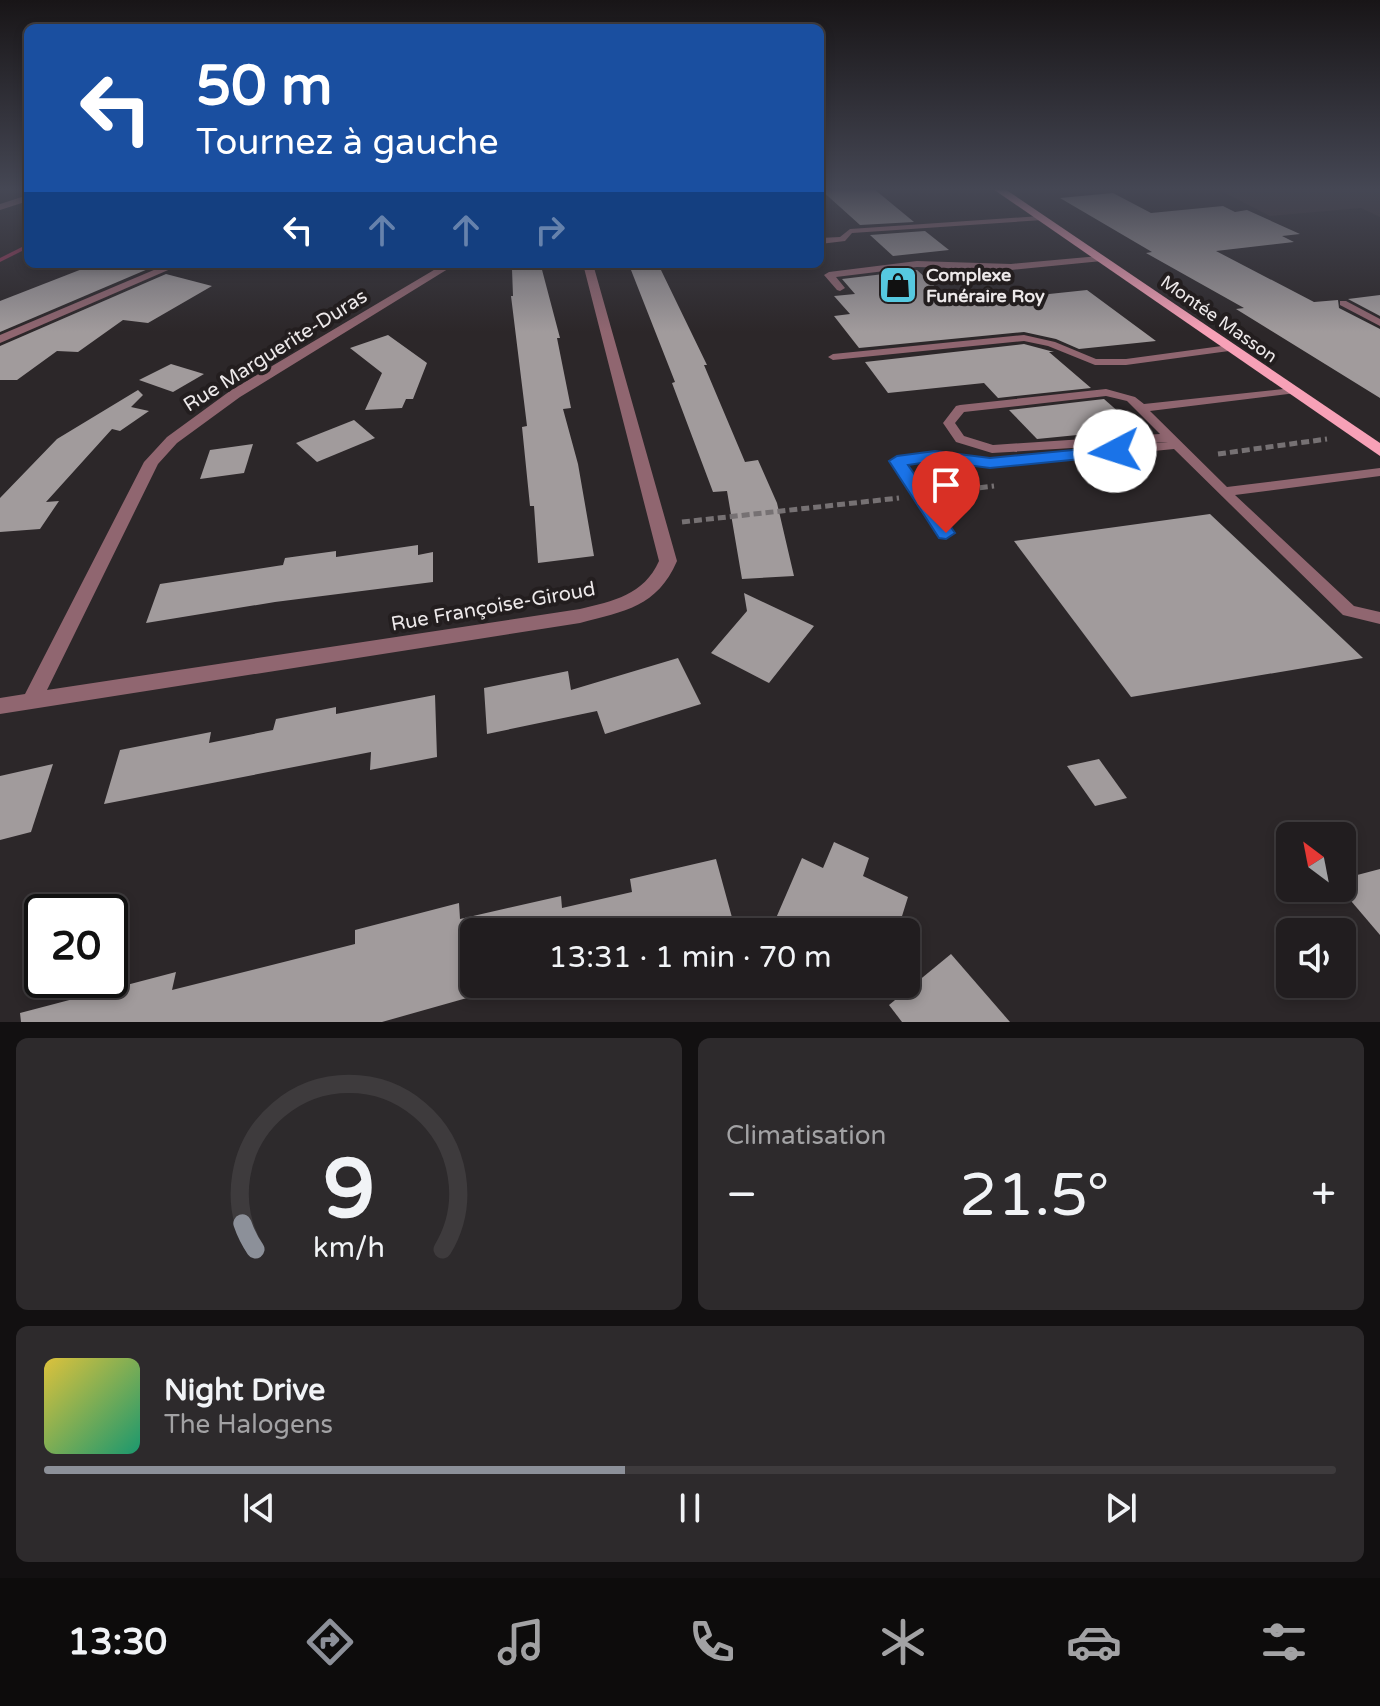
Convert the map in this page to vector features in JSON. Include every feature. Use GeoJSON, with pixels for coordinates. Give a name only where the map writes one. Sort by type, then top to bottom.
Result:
{"type":"FeatureCollection","features":[{"type":"Feature","properties":{"kind":"main road","name":"Montée Masson"},"geometry":{"type":"LineString","coordinates":[[1067,237],[1380,451]]}},
{"type":"Feature","properties":{"kind":"street"},"geometry":{"type":"LineString","coordinates":[[0,339],[168,268]]}},
{"type":"Feature","properties":{"kind":"street","name":"Rue Marguerite-Duras"},"geometry":{"type":"LineString","coordinates":[[31,703],[151,462],[172,440],[235,394],[444,268]]}},
{"type":"Feature","properties":{"kind":"street","name":"Rue Françoise-Giroud"},"geometry":{"type":"LineString","coordinates":[[0,706],[580,616],[647,595],[663,577],[668,561],[589,268]]}},
{"type":"Feature","properties":{"kind":"lane"},"geometry":{"type":"LineString","coordinates":[[824,241],[844,237]]}},
{"type":"Feature","properties":{"kind":"lane"},"geometry":{"type":"LineString","coordinates":[[840,288],[829,275],[917,264],[1011,267],[1099,259]]}},
{"type":"Feature","properties":{"kind":"lane"},"geometry":{"type":"LineString","coordinates":[[1343,303],[1380,323]]}},
{"type":"Feature","properties":{"kind":"lane"},"geometry":{"type":"LineString","coordinates":[[833,357],[1024,338],[1051,344],[1095,362],[1126,362],[1229,348]]}},
{"type":"Feature","properties":{"kind":"lane"},"geometry":{"type":"LineString","coordinates":[[1141,408],[1292,391]]}},
{"type":"Feature","properties":{"kind":"lane"},"geometry":{"type":"LineString","coordinates":[[1174,441],[992,449],[960,439],[949,423],[960,409],[1106,392],[1131,399],[1349,611],[1380,618]]}},
{"type":"Feature","properties":{"kind":"lane"},"geometry":{"type":"LineString","coordinates":[[946,533],[897,461],[935,456],[990,463],[1174,441]]}},
{"type":"Feature","properties":{"kind":"lane"},"geometry":{"type":"LineString","coordinates":[[1224,492],[1380,472]]}},
{"type":"Feature","properties":{"kind":"building"},"geometry":{"type":"Polygon","coordinates":[[[872,237],[932,237],[949,250],[893,256],[872,237]]]}},
{"type":"Feature","properties":{"kind":"building"},"geometry":{"type":"Polygon","coordinates":[[[1126,237],[1283,237],[1294,242],[1216,251],[1314,302],[1338,300],[1339,308],[1380,329],[1380,398],[1236,309],[1244,308],[1146,253],[1152,252],[1126,237]]]}},
{"type":"Feature","properties":{"kind":"building"},"geometry":{"type":"Polygon","coordinates":[[[85,268],[148,269],[0,332],[0,301],[85,268]]]}},
{"type":"Feature","properties":{"kind":"building"},"geometry":{"type":"Polygon","coordinates":[[[542,268],[560,338],[557,338],[571,408],[563,409],[578,464],[594,556],[538,563],[534,506],[530,506],[522,427],[527,426],[511,296],[512,269],[542,268]]]}},
{"type":"Feature","properties":{"kind":"building"},"geometry":{"type":"Polygon","coordinates":[[[660,268],[707,365],[704,365],[745,462],[758,460],[777,503],[794,576],[742,579],[727,491],[713,492],[672,383],[675,382],[631,270],[660,268]]]}},
{"type":"Feature","properties":{"kind":"building"},"geometry":{"type":"Polygon","coordinates":[[[917,270],[954,304],[1087,290],[1156,341],[1079,349],[1056,339],[1024,332],[859,348],[834,316],[850,314],[834,296],[855,294],[842,279],[917,270]]]}},
{"type":"Feature","properties":{"kind":"building"},"geometry":{"type":"Polygon","coordinates":[[[166,274],[212,286],[148,323],[123,320],[78,352],[57,351],[17,380],[0,380],[0,346],[166,274]]]}},
{"type":"Feature","properties":{"kind":"building"},"geometry":{"type":"Polygon","coordinates":[[[1380,295],[1380,316],[1348,299],[1380,295]]]}},
{"type":"Feature","properties":{"kind":"building"},"geometry":{"type":"Polygon","coordinates":[[[388,335],[427,363],[413,399],[406,399],[402,408],[365,410],[382,373],[350,348],[388,335]]]}},
{"type":"Feature","properties":{"kind":"building"},"geometry":{"type":"Polygon","coordinates":[[[1024,344],[1054,352],[1049,352],[1091,388],[998,398],[984,383],[888,393],[865,362],[1024,344]]]}},
{"type":"Feature","properties":{"kind":"building"},"geometry":{"type":"Polygon","coordinates":[[[171,364],[204,374],[173,392],[139,380],[171,364]]]}},
{"type":"Feature","properties":{"kind":"building"},"geometry":{"type":"Polygon","coordinates":[[[138,390],[143,395],[131,407],[149,411],[120,431],[112,429],[46,502],[59,501],[40,529],[0,532],[0,498],[57,439],[138,390]]]}},
{"type":"Feature","properties":{"kind":"building"},"geometry":{"type":"Polygon","coordinates":[[[1104,399],[1138,429],[1037,439],[1009,410],[1104,399]]]}},
{"type":"Feature","properties":{"kind":"building"},"geometry":{"type":"Polygon","coordinates":[[[354,420],[375,438],[317,462],[296,443],[354,420]]]}},
{"type":"Feature","properties":{"kind":"building"},"geometry":{"type":"Polygon","coordinates":[[[253,444],[244,473],[200,479],[210,450],[253,444]]]}},
{"type":"Feature","properties":{"kind":"building"},"geometry":{"type":"Polygon","coordinates":[[[1210,514],[1363,658],[1131,697],[1014,541],[1210,514]]]}},
{"type":"Feature","properties":{"kind":"building"},"geometry":{"type":"Polygon","coordinates":[[[418,545],[418,555],[433,552],[433,582],[275,602],[146,623],[160,584],[283,565],[285,558],[336,551],[336,557],[418,545]]]}},
{"type":"Feature","properties":{"kind":"building"},"geometry":{"type":"Polygon","coordinates":[[[744,593],[814,626],[769,683],[711,653],[747,611],[744,593]]]}},
{"type":"Feature","properties":{"kind":"building"},"geometry":{"type":"Polygon","coordinates":[[[678,658],[701,704],[605,734],[597,711],[487,734],[484,688],[568,671],[571,690],[678,658]]]}},
{"type":"Feature","properties":{"kind":"building"},"geometry":{"type":"Polygon","coordinates":[[[435,695],[437,757],[370,770],[371,752],[104,804],[120,750],[211,732],[209,743],[273,730],[276,719],[336,707],[336,714],[435,695]]]}},
{"type":"Feature","properties":{"kind":"building"},"geometry":{"type":"Polygon","coordinates":[[[1099,759],[1127,798],[1095,806],[1067,766],[1099,759]]]}},
{"type":"Feature","properties":{"kind":"building"},"geometry":{"type":"Polygon","coordinates":[[[53,764],[31,832],[0,840],[0,776],[53,764]]]}},
{"type":"Feature","properties":{"kind":"building"},"geometry":{"type":"Polygon","coordinates":[[[834,842],[869,858],[863,876],[908,897],[901,918],[776,918],[802,858],[823,868],[834,842]]]}},
{"type":"Feature","properties":{"kind":"building"},"geometry":{"type":"Polygon","coordinates":[[[716,859],[732,918],[464,918],[561,896],[562,908],[632,892],[630,879],[716,859]]]}},
{"type":"Feature","properties":{"kind":"building"},"geometry":{"type":"Polygon","coordinates":[[[1380,869],[1380,935],[1352,902],[1356,902],[1356,875],[1380,869]]]}},
{"type":"Feature","properties":{"kind":"building"},"geometry":{"type":"Polygon","coordinates":[[[459,903],[460,998],[467,998],[382,1022],[21,1022],[20,1013],[77,998],[128,998],[128,985],[176,972],[172,990],[355,944],[355,930],[459,903]]]}},
{"type":"Feature","properties":{"kind":"building"},"geometry":{"type":"Polygon","coordinates":[[[951,954],[1010,1022],[902,1022],[889,1005],[898,998],[920,998],[920,980],[951,954]]]}},
{"type":"Feature","properties":{"kind":"waterway"},"geometry":{"type":"LineString","coordinates":[[0,260],[24,248]]}},
{"type":"Feature","properties":{"kind":"place","name":"Complexe Funéraire Roy"},"geometry":{"type":"Point","coordinates":[898,285]}},
{"type":"Feature","properties":{"kind":"route"},"geometry":{"type":"LineString","coordinates":[[946,533],[897,461],[935,456],[990,463],[1115,451]]}}]}
